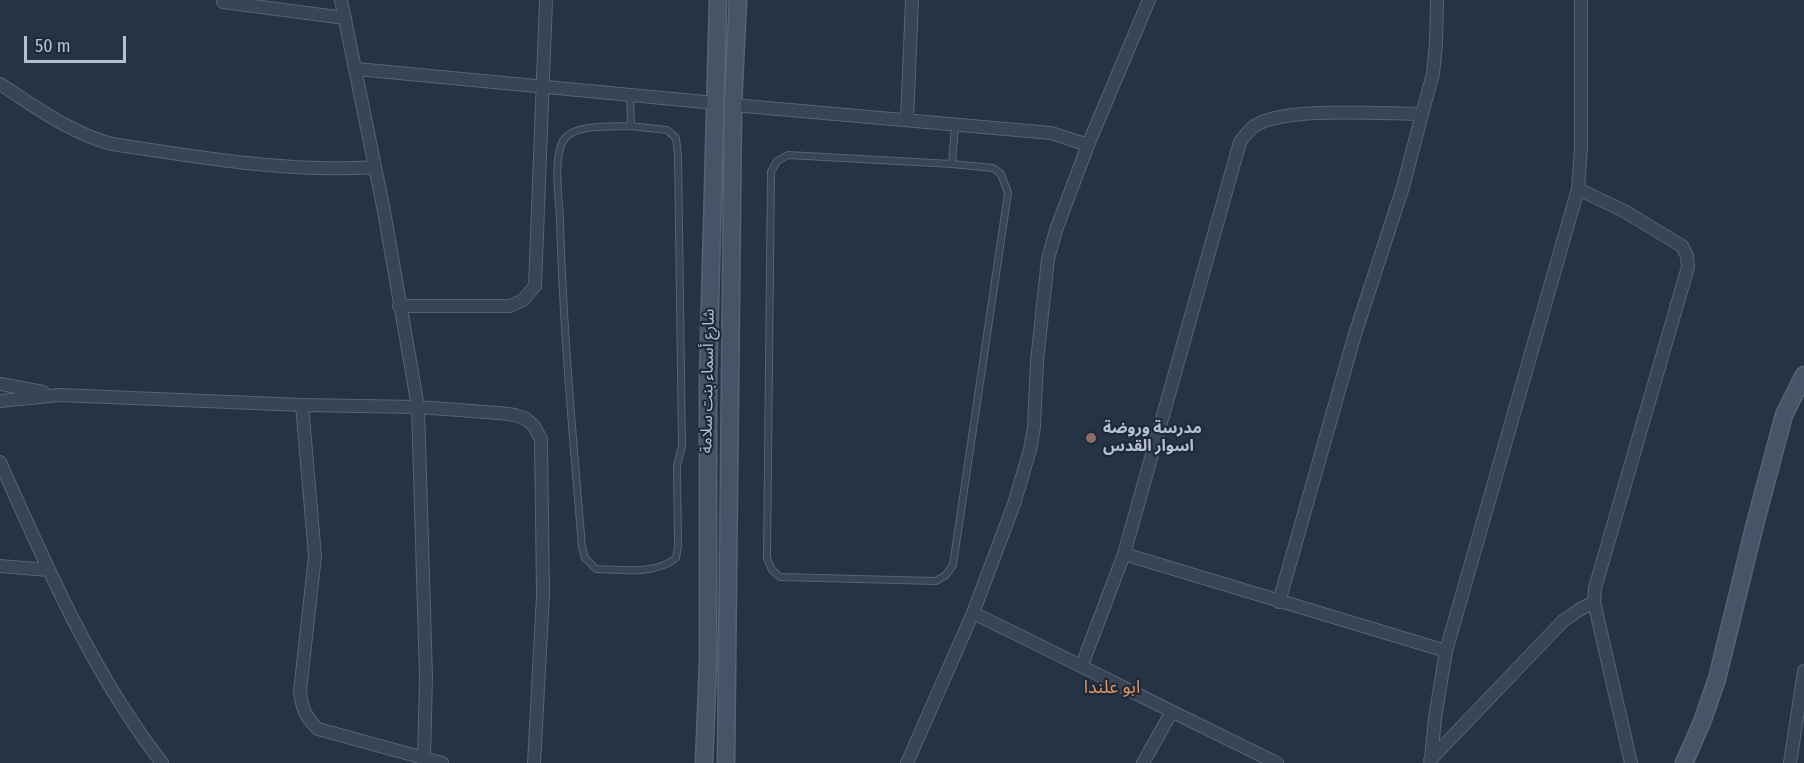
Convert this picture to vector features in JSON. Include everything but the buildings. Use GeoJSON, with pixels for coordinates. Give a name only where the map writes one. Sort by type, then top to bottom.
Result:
{"type":"FeatureCollection","features":[{"type":"Feature","properties":{"kind":"main road","name":"شارع أسماء بنت سلامة"},"geometry":{"type":"LineString","coordinates":[[704,763],[708,664],[708,379],[718,0]]}},
{"type":"Feature","properties":{"kind":"main road","name":"شارع أسماء بنت سلامة"},"geometry":{"type":"LineString","coordinates":[[726,763],[733,105],[738,0]]}},
{"type":"Feature","properties":{"kind":"main road"},"geometry":{"type":"LineString","coordinates":[[1684,763],[1710,703],[1784,415],[1804,375]]}},
{"type":"Feature","properties":{"kind":"street"},"geometry":{"type":"LineString","coordinates":[[341,0],[357,69],[384,211],[418,407],[425,641],[424,759]]}},
{"type":"Feature","properties":{"kind":"street"},"geometry":{"type":"LineString","coordinates":[[399,306],[510,306],[523,300],[535,286],[546,0]]}},
{"type":"Feature","properties":{"kind":"street"},"geometry":{"type":"LineString","coordinates":[[907,120],[912,0]]}},
{"type":"Feature","properties":{"kind":"street"},"geometry":{"type":"LineString","coordinates":[[907,763],[973,613],[1014,504],[1030,450],[1048,259],[1056,230],[1088,146],[1149,0]]}},
{"type":"Feature","properties":{"kind":"street"},"geometry":{"type":"LineString","coordinates":[[1279,602],[1351,346],[1403,187],[1433,74],[1437,0]]}},
{"type":"Feature","properties":{"kind":"street"},"geometry":{"type":"LineString","coordinates":[[1429,761],[1446,651],[1578,189],[1581,148],[1581,0]]}},
{"type":"Feature","properties":{"kind":"street"},"geometry":{"type":"LineString","coordinates":[[223,2],[345,18]]}},
{"type":"Feature","properties":{"kind":"street"},"geometry":{"type":"LineString","coordinates":[[357,69],[715,103]]}},
{"type":"Feature","properties":{"kind":"street"},"geometry":{"type":"LineString","coordinates":[[0,84],[63,125],[81,134],[112,144],[273,166],[322,169],[375,167]]}},
{"type":"Feature","properties":{"kind":"street"},"geometry":{"type":"LineString","coordinates":[[733,105],[1051,133],[1088,146]]}},
{"type":"Feature","properties":{"kind":"street"},"geometry":{"type":"LineString","coordinates":[[1082,665],[1124,554],[1240,142],[1254,126],[1275,118],[1315,112],[1422,114]]}},
{"type":"Feature","properties":{"kind":"street"},"geometry":{"type":"LineString","coordinates":[[1578,189],[1624,212],[1682,246],[1687,256],[1688,267],[1598,574],[1594,602],[1631,763]]}},
{"type":"Feature","properties":{"kind":"street"},"geometry":{"type":"LineString","coordinates":[[0,384],[59,395]]}},
{"type":"Feature","properties":{"kind":"street"},"geometry":{"type":"LineString","coordinates":[[0,401],[59,395],[302,405],[418,407],[515,415],[526,419],[534,426],[541,438],[543,595],[534,763]]}},
{"type":"Feature","properties":{"kind":"street"},"geometry":{"type":"LineString","coordinates":[[302,405],[315,556],[300,691],[304,712],[309,721],[318,729],[442,763]]}},
{"type":"Feature","properties":{"kind":"street"},"geometry":{"type":"LineString","coordinates":[[0,462],[48,570],[102,671],[143,739],[162,763]]}},
{"type":"Feature","properties":{"kind":"street"},"geometry":{"type":"LineString","coordinates":[[1124,554],[1446,651]]}},
{"type":"Feature","properties":{"kind":"street"},"geometry":{"type":"LineString","coordinates":[[0,566],[48,570]]}},
{"type":"Feature","properties":{"kind":"street"},"geometry":{"type":"LineString","coordinates":[[1429,761],[1563,621],[1594,602]]}},
{"type":"Feature","properties":{"kind":"street"},"geometry":{"type":"LineString","coordinates":[[973,613],[1277,763]]}},
{"type":"Feature","properties":{"kind":"street"},"geometry":{"type":"LineString","coordinates":[[1790,763],[1799,744],[1804,671]]}},
{"type":"Feature","properties":{"kind":"street"},"geometry":{"type":"LineString","coordinates":[[1143,763],[1171,712]]}},
{"type":"Feature","properties":{"kind":"lane"},"geometry":{"type":"LineString","coordinates":[[630,95],[631,126]]}},
{"type":"Feature","properties":{"kind":"lane"},"geometry":{"type":"LineString","coordinates":[[952,164],[955,124]]}},
{"type":"Feature","properties":{"kind":"lane"},"geometry":{"type":"LineString","coordinates":[[631,126],[668,129],[676,138],[678,155],[682,446],[677,466],[678,546],[676,558],[668,565],[623,570],[596,569],[585,558],[582,547],[561,276],[558,161],[562,142],[578,129],[631,126]]}},
{"type":"Feature","properties":{"kind":"lane"},"geometry":{"type":"LineString","coordinates":[[788,154],[952,164],[993,168],[1001,174],[1008,193],[952,565],[946,575],[936,581],[780,578],[772,570],[767,558],[771,172],[777,161],[788,154]]}},
{"type":"Feature","properties":{"kind":"place","name":"مدرسة وروضة اسوار القدس"},"geometry":{"type":"Point","coordinates":[1091,438]}},
{"type":"Feature","properties":{"kind":"district","name":"ابو علندا"},"geometry":{"type":"Point","coordinates":[1112,688]}}]}
